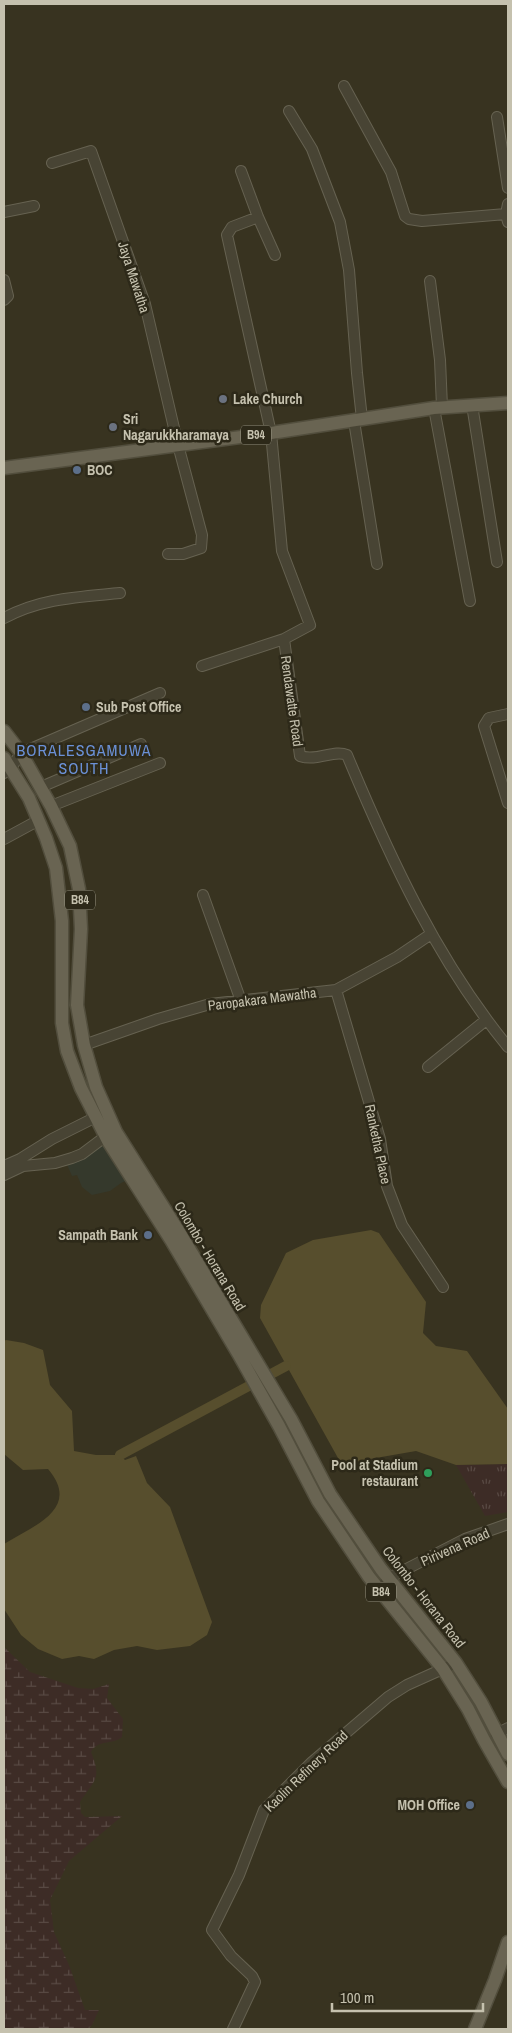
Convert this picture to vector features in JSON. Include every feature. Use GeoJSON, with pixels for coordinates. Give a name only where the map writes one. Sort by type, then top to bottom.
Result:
{"type":"FeatureCollection","features":[{"type":"Feature","properties":{"kind":"main road","name":"B94"},"geometry":{"type":"LineString","coordinates":[[4,468],[271,433],[438,408],[508,403]]}},
{"type":"Feature","properties":{"kind":"main road","name":"Colombo - Horana Road"},"geometry":{"type":"LineString","coordinates":[[4,731],[21,753],[41,787],[70,846],[79,889],[82,929],[78,1005],[84,1045],[96,1087],[116,1132],[181,1234],[253,1368]]}},
{"type":"Feature","properties":{"kind":"main road","name":"Colombo - Horana Road"},"geometry":{"type":"LineString","coordinates":[[6,766],[29,798],[56,868],[62,921],[60,994],[64,1038],[75,1074],[106,1136],[268,1393],[318,1502],[379,1589],[443,1669],[468,1709],[508,1782]]}},
{"type":"Feature","properties":{"kind":"main road","name":"Colombo - Horana Road"},"geometry":{"type":"LineString","coordinates":[[268,1393],[291,1419],[330,1494],[381,1569],[456,1663],[481,1702],[508,1754]]}},
{"type":"Feature","properties":{"kind":"main road"},"geometry":{"type":"LineString","coordinates":[[475,2029],[508,1942]]}},
{"type":"Feature","properties":{"kind":"street"},"geometry":{"type":"LineString","coordinates":[[344,86],[391,172],[405,216],[409,219],[422,221],[508,213]]}},
{"type":"Feature","properties":{"kind":"street"},"geometry":{"type":"LineString","coordinates":[[289,110],[312,149],[340,222],[349,270],[358,420],[377,564]]}},
{"type":"Feature","properties":{"kind":"street"},"geometry":{"type":"LineString","coordinates":[[497,117],[508,188]]}},
{"type":"Feature","properties":{"kind":"street","name":"Jaya Mawatha"},"geometry":{"type":"LineString","coordinates":[[52,163],[91,152],[145,304],[178,445]]}},
{"type":"Feature","properties":{"kind":"street"},"geometry":{"type":"LineString","coordinates":[[241,170],[275,255]]}},
{"type":"Feature","properties":{"kind":"street"},"geometry":{"type":"LineString","coordinates":[[4,212],[34,206]]}},
{"type":"Feature","properties":{"kind":"street"},"geometry":{"type":"LineString","coordinates":[[258,216],[232,226],[227,235],[271,433]]}},
{"type":"Feature","properties":{"kind":"street"},"geometry":{"type":"LineString","coordinates":[[4,280],[8,296],[4,300]]}},
{"type":"Feature","properties":{"kind":"street"},"geometry":{"type":"LineString","coordinates":[[430,281],[440,360],[438,408],[470,601]]}},
{"type":"Feature","properties":{"kind":"street"},"geometry":{"type":"LineString","coordinates":[[472,405],[497,562]]}},
{"type":"Feature","properties":{"kind":"street","name":"Rendawatte Road"},"geometry":{"type":"LineString","coordinates":[[271,433],[282,551],[310,625],[284,639],[300,756],[309,759],[341,753],[347,755],[376,826],[431,934],[486,1020],[508,1047]]}},
{"type":"Feature","properties":{"kind":"street"},"geometry":{"type":"LineString","coordinates":[[168,554],[183,554],[201,546],[202,535],[178,445]]}},
{"type":"Feature","properties":{"kind":"street"},"geometry":{"type":"LineString","coordinates":[[4,618],[47,600],[120,593]]}},
{"type":"Feature","properties":{"kind":"street"},"geometry":{"type":"LineString","coordinates":[[202,666],[284,639]]}},
{"type":"Feature","properties":{"kind":"street"},"geometry":{"type":"LineString","coordinates":[[6,766],[21,753],[160,693]]}},
{"type":"Feature","properties":{"kind":"street"},"geometry":{"type":"LineString","coordinates":[[508,714],[489,718],[484,726],[508,803]]}},
{"type":"Feature","properties":{"kind":"street"},"geometry":{"type":"LineString","coordinates":[[41,787],[141,744]]}},
{"type":"Feature","properties":{"kind":"street"},"geometry":{"type":"LineString","coordinates":[[51,806],[160,763]]}},
{"type":"Feature","properties":{"kind":"street"},"geometry":{"type":"LineString","coordinates":[[4,839],[38,820]]}},
{"type":"Feature","properties":{"kind":"street"},"geometry":{"type":"LineString","coordinates":[[203,895],[241,1001]]}},
{"type":"Feature","properties":{"kind":"street","name":"Paropakara Mawatha"},"geometry":{"type":"LineString","coordinates":[[84,1045],[158,1018],[210,1004],[336,990],[397,957],[431,934]]}},
{"type":"Feature","properties":{"kind":"street","name":"Ranketha Place"},"geometry":{"type":"LineString","coordinates":[[336,990],[380,1139],[387,1186],[402,1225],[444,1287]]}},
{"type":"Feature","properties":{"kind":"street"},"geometry":{"type":"LineString","coordinates":[[428,1067],[486,1020]]}},
{"type":"Feature","properties":{"kind":"street"},"geometry":{"type":"LineString","coordinates":[[4,1166],[20,1160],[52,1139],[96,1116]]}},
{"type":"Feature","properties":{"kind":"street"},"geometry":{"type":"LineString","coordinates":[[4,1175],[24,1166],[55,1163],[72,1158],[82,1154],[106,1136]]}},
{"type":"Feature","properties":{"kind":"street","name":"Pirivena Road"},"geometry":{"type":"LineString","coordinates":[[379,1589],[389,1578],[465,1539],[508,1524]]}},
{"type":"Feature","properties":{"kind":"street","name":"Kaolin Refinery Road"},"geometry":{"type":"LineString","coordinates":[[233,2029],[255,1982],[252,1976],[231,1956],[212,1930],[239,1875],[262,1814],[312,1762],[388,1697],[407,1685],[456,1663]]}},
{"type":"Feature","properties":{"kind":"street"},"geometry":{"type":"LineString","coordinates":[[496,1734],[508,1728]]}},
{"type":"Feature","properties":{"kind":"shaded area"},"geometry":{"type":"Polygon","coordinates":[[[113,1136],[141,1174],[121,1183],[110,1191],[92,1195],[82,1187],[77,1175],[72,1176],[65,1160],[113,1136]]]}},
{"type":"Feature","properties":{"kind":"shaded area"},"geometry":{"type":"Polygon","coordinates":[[[371,1230],[379,1233],[426,1302],[423,1333],[436,1346],[467,1351],[508,1409],[508,1464],[456,1465],[416,1451],[370,1459],[343,1467],[260,1318],[261,1305],[286,1253],[313,1240],[371,1230]]]}},
{"type":"Feature","properties":{"kind":"shaded area"},"geometry":{"type":"Polygon","coordinates":[[[4,1341],[24,1343],[43,1350],[50,1385],[72,1411],[74,1451],[96,1455],[120,1455],[125,1460],[136,1456],[147,1483],[170,1507],[212,1622],[207,1635],[190,1646],[157,1650],[137,1646],[114,1650],[94,1659],[79,1656],[62,1659],[38,1649],[21,1635],[4,1609],[4,1544],[50,1515],[57,1506],[60,1495],[57,1483],[48,1469],[23,1470],[4,1454],[4,1341]]]}},
{"type":"Feature","properties":{"kind":"green space"},"geometry":{"type":"Polygon","coordinates":[[[508,1464],[508,1512],[485,1516],[456,1465],[508,1464]]]}},
{"type":"Feature","properties":{"kind":"green space"},"geometry":{"type":"Polygon","coordinates":[[[4,1647],[30,1672],[78,1688],[93,1689],[109,1684],[107,1698],[123,1719],[122,1737],[98,1745],[91,1752],[96,1768],[95,1779],[80,1802],[81,1813],[85,1817],[122,1816],[69,1861],[50,1900],[54,1932],[69,1965],[85,2010],[99,2010],[88,2029],[4,2029],[4,1647]]]}},
{"type":"Feature","properties":{"kind":"waterway"},"geometry":{"type":"LineString","coordinates":[[120,1455],[286,1366]]}},
{"type":"Feature","properties":{"kind":"place","name":"Lake Church"},"geometry":{"type":"Point","coordinates":[223,399]}},
{"type":"Feature","properties":{"kind":"place","name":"Sri Nagarukkharamaya"},"geometry":{"type":"Point","coordinates":[113,427]}},
{"type":"Feature","properties":{"kind":"place","name":"BOC"},"geometry":{"type":"Point","coordinates":[77,470]}},
{"type":"Feature","properties":{"kind":"place","name":"Sub Post Office"},"geometry":{"type":"Point","coordinates":[86,707]}},
{"type":"Feature","properties":{"kind":"place","name":"Sampath Bank"},"geometry":{"type":"Point","coordinates":[148,1235]}},
{"type":"Feature","properties":{"kind":"place","name":"Pool at Stadium restaurant"},"geometry":{"type":"Point","coordinates":[428,1473]}},
{"type":"Feature","properties":{"kind":"place","name":"MOH Office"},"geometry":{"type":"Point","coordinates":[470,1805]}},
{"type":"Feature","properties":{"kind":"district","name":"BORALESGAMUWA SOUTH"},"geometry":{"type":"Point","coordinates":[84,759]}}]}
